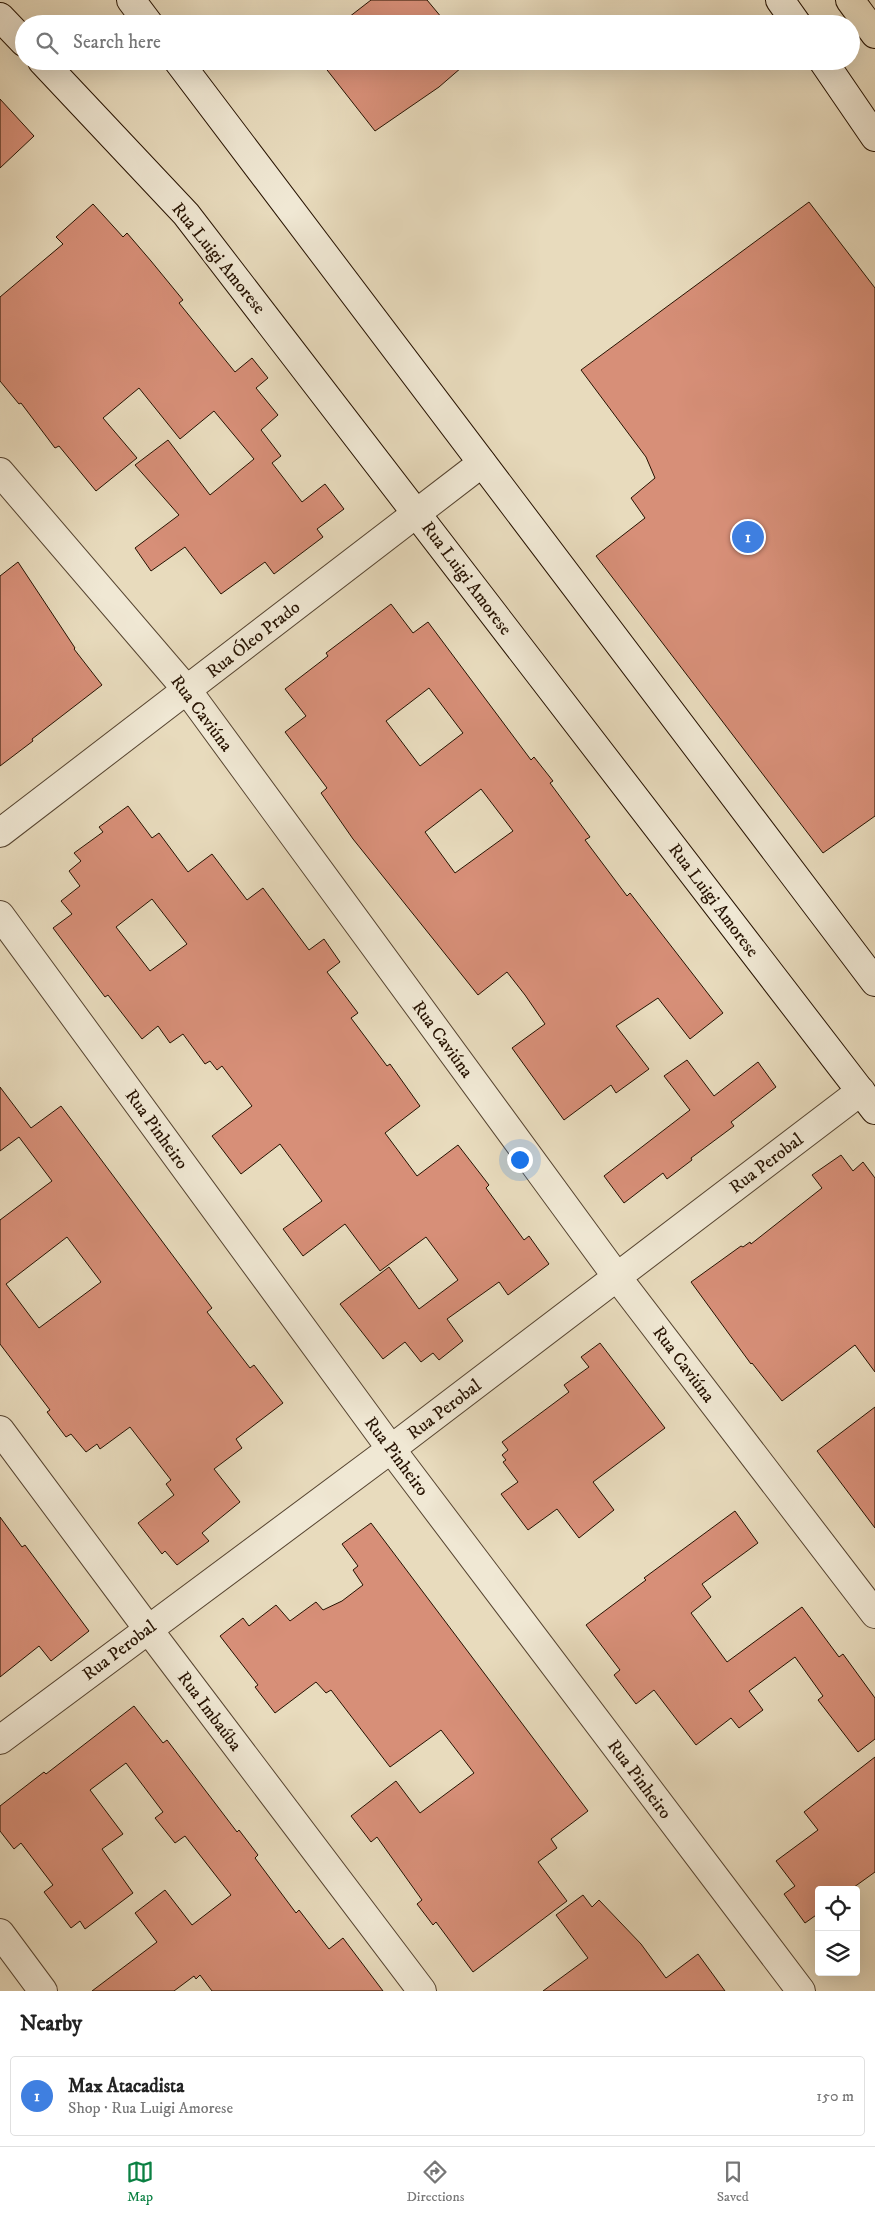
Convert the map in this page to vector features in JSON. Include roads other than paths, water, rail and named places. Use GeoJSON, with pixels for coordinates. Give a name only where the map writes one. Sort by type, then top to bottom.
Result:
{"type":"FeatureCollection","features":[{"type":"Feature","properties":{"kind":"highway"},"geometry":{"type":"LineString","coordinates":[[850,0],[875,34]]}},
{"type":"Feature","properties":{"kind":"street"},"geometry":{"type":"LineString","coordinates":[[131,0],[142,15]]}},
{"type":"Feature","properties":{"kind":"street"},"geometry":{"type":"LineString","coordinates":[[780,0],[791,15]]}},
{"type":"Feature","properties":{"kind":"street"},"geometry":{"type":"LineString","coordinates":[[0,17],[15,33]]}},
{"type":"Feature","properties":{"kind":"street","name":"Rua Luigi Amorese"},"geometry":{"type":"LineString","coordinates":[[50,70],[186,214],[418,513],[868,1101]]}},
{"type":"Feature","properties":{"kind":"street"},"geometry":{"type":"LineString","coordinates":[[185,70],[875,982]]}},
{"type":"Feature","properties":{"kind":"street"},"geometry":{"type":"LineString","coordinates":[[829,70],[875,137]]}},
{"type":"Feature","properties":{"kind":"street","name":"Rua Óleo Prado"},"geometry":{"type":"LineString","coordinates":[[0,833],[482,463]]}},
{"type":"Feature","properties":{"kind":"street","name":"Rua Caviúna"},"geometry":{"type":"LineString","coordinates":[[0,472],[187,690],[617,1277],[875,1614]]}},
{"type":"Feature","properties":{"kind":"street","name":"Rua Pinheiro"},"geometry":{"type":"LineString","coordinates":[[0,915],[391,1449],[801,1991]]}},
{"type":"Feature","properties":{"kind":"street","name":"Rua Perobal"},"geometry":{"type":"LineString","coordinates":[[0,1740],[391,1449],[617,1277],[868,1101]]}},
{"type":"Feature","properties":{"kind":"street","name":"Rua Imbaúba"},"geometry":{"type":"LineString","coordinates":[[0,1430],[422,1991]]}},
{"type":"Feature","properties":{"kind":"street"},"geometry":{"type":"LineString","coordinates":[[0,1933],[43,1991]]}},
{"type":"Feature","properties":{"kind":"place","name":"Max Atacadista"},"geometry":{"type":"Point","coordinates":[748,537]}}]}
